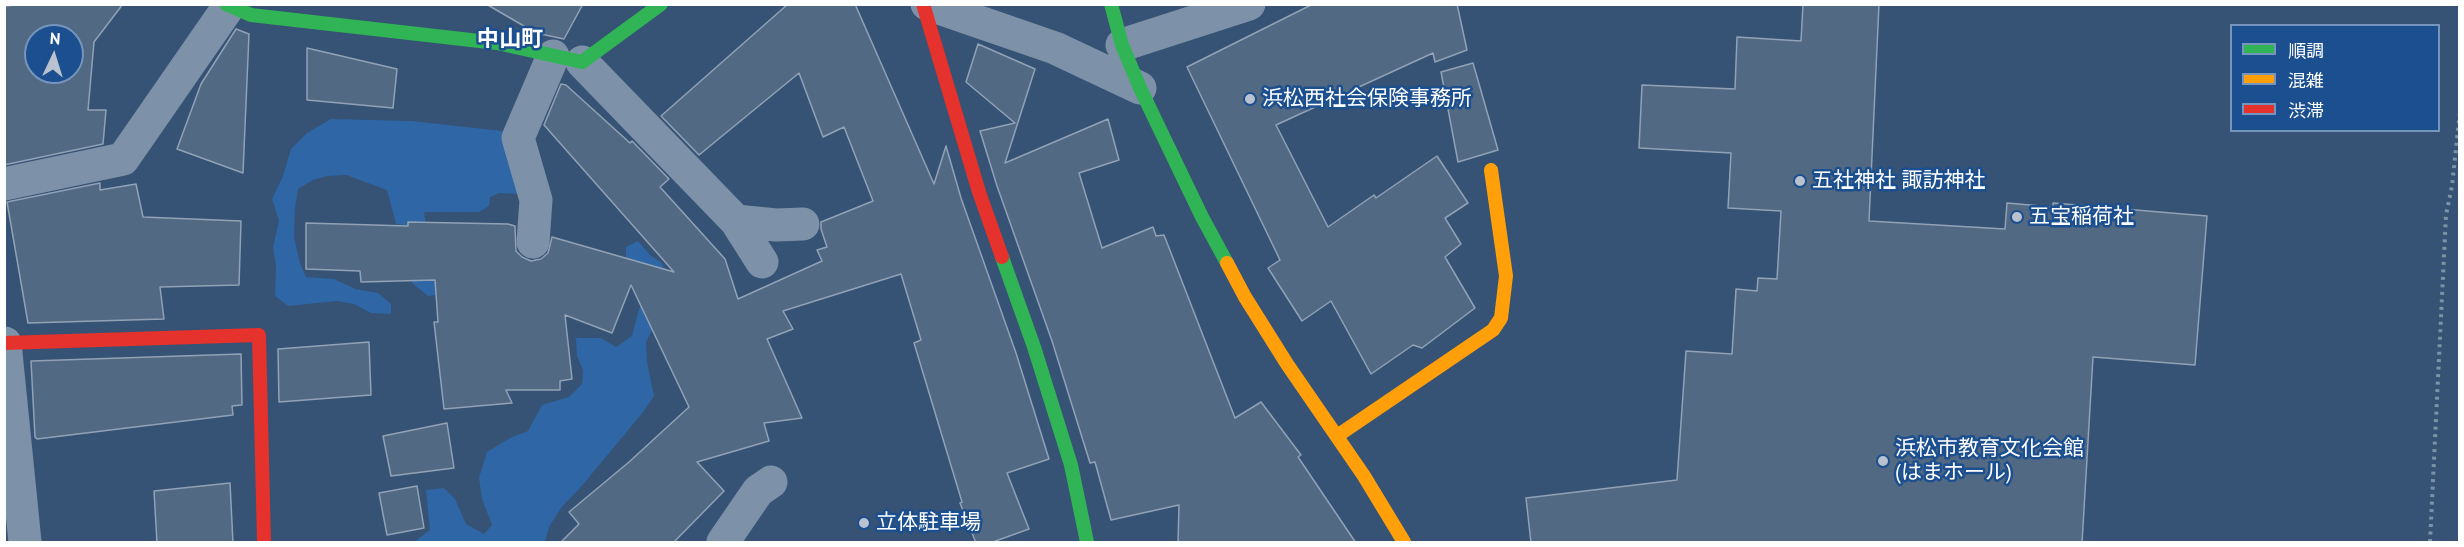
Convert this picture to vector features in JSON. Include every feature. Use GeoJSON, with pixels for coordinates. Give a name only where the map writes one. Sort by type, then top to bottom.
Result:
{"type":"FeatureCollection","features":[{"type":"Feature","properties":{"kind":"street"},"geometry":{"type":"LineString","coordinates":[[533,242],[536,200],[518,138],[567,59],[661,4]]}},
{"type":"Feature","properties":{"kind":"street"},"geometry":{"type":"LineString","coordinates":[[925,4],[1054,48],[1140,88]]}},
{"type":"Feature","properties":{"kind":"street"},"geometry":{"type":"LineString","coordinates":[[925,4],[979,192],[1034,347],[1071,465],[1087,543]]}},
{"type":"Feature","properties":{"kind":"street"},"geometry":{"type":"LineString","coordinates":[[1111,4],[1122,45],[1140,88],[1202,217],[1245,297],[1287,364],[1337,436],[1404,543]]}},
{"type":"Feature","properties":{"kind":"street"},"geometry":{"type":"LineString","coordinates":[[1122,45],[1249,4]]}},
{"type":"Feature","properties":{"kind":"street"},"geometry":{"type":"LineString","coordinates":[[4,184],[123,159],[228,5],[251,15],[497,43],[567,59],[736,221],[762,262]]}},
{"type":"Feature","properties":{"kind":"street"},"geometry":{"type":"LineString","coordinates":[[1337,436],[1493,330],[1501,318],[1506,276],[1491,170]]}},
{"type":"Feature","properties":{"kind":"street"},"geometry":{"type":"LineString","coordinates":[[736,221],[776,225],[803,224]]}},
{"type":"Feature","properties":{"kind":"street"},"geometry":{"type":"LineString","coordinates":[[25,543],[5,343],[259,335],[264,543]]}},
{"type":"Feature","properties":{"kind":"street"},"geometry":{"type":"LineString","coordinates":[[723,543],[758,491],[771,482]]}},
{"type":"Feature","properties":{"kind":"path"},"geometry":{"type":"LineString","coordinates":[[2430,543],[2446,214],[2452,186],[2460,111]]}},
{"type":"Feature","properties":{"kind":"shaded area"},"geometry":{"type":"Polygon","coordinates":[[[331,119],[412,121],[502,131],[519,194],[500,193],[490,197],[489,206],[479,212],[424,212],[427,231],[450,293],[428,296],[412,283],[411,235],[404,225],[396,224],[387,190],[346,175],[327,176],[313,180],[298,189],[294,237],[300,263],[306,277],[334,279],[355,289],[378,293],[391,304],[391,314],[371,313],[354,304],[337,301],[288,306],[275,296],[276,266],[273,247],[279,221],[272,199],[283,176],[291,149],[307,133],[331,119]]]}},
{"type":"Feature","properties":{"kind":"shaded area"},"geometry":{"type":"Polygon","coordinates":[[[638,241],[651,256],[662,263],[669,280],[657,320],[646,342],[647,362],[654,396],[644,411],[561,508],[549,527],[545,542],[414,542],[430,530],[426,490],[444,488],[455,499],[466,524],[484,534],[492,525],[482,499],[479,478],[487,452],[510,438],[528,431],[542,405],[569,397],[582,384],[583,370],[577,356],[576,338],[601,338],[616,347],[632,336],[639,309],[649,291],[639,265],[626,257],[626,247],[638,241]]]}},
{"type":"Feature","properties":{"kind":"building"},"geometry":{"type":"Polygon","coordinates":[[[123,4],[94,42],[88,110],[106,110],[103,144],[4,165],[4,6],[123,4]]]}},
{"type":"Feature","properties":{"kind":"building"},"geometry":{"type":"Polygon","coordinates":[[[486,4],[583,4],[564,39],[536,33],[486,4]]]}},
{"type":"Feature","properties":{"kind":"building"},"geometry":{"type":"Polygon","coordinates":[[[788,4],[855,4],[934,184],[946,146],[961,198],[1016,353],[1049,459],[1007,473],[1029,529],[990,543],[976,543],[960,503],[962,502],[914,343],[921,340],[901,274],[783,311],[793,329],[767,339],[802,418],[764,423],[769,441],[697,462],[724,491],[673,543],[560,543],[579,524],[569,512],[629,462],[689,407],[631,285],[612,333],[565,315],[572,379],[560,381],[560,390],[506,390],[512,403],[444,409],[434,322],[438,322],[435,280],[361,282],[360,271],[306,269],[306,223],[408,226],[408,222],[508,224],[515,226],[516,251],[531,261],[541,259],[548,253],[552,237],[674,272],[544,125],[561,84],[566,85],[630,143],[632,141],[669,179],[660,187],[725,259],[738,299],[822,261],[817,250],[827,247],[821,222],[873,201],[844,127],[823,137],[799,73],[699,155],[661,116],[788,4]]]}},
{"type":"Feature","properties":{"kind":"building"},"geometry":{"type":"Polygon","coordinates":[[[1313,4],[1457,4],[1467,50],[1435,62],[1433,53],[1276,125],[1328,227],[1374,195],[1376,198],[1437,156],[1468,203],[1445,218],[1461,244],[1445,257],[1475,308],[1422,348],[1413,345],[1371,374],[1331,301],[1302,321],[1268,268],[1280,260],[1187,67],[1313,4]]]}},
{"type":"Feature","properties":{"kind":"building"},"geometry":{"type":"Polygon","coordinates":[[[1803,4],[1879,4],[1869,221],[2005,229],[2007,203],[2053,207],[2053,203],[2207,216],[2195,365],[2093,357],[2082,543],[1531,543],[1526,498],[1677,480],[1686,351],[1732,354],[1736,289],[1757,291],[1758,278],[1777,279],[1781,211],[1728,208],[1731,153],[1639,148],[1642,85],[1735,89],[1737,37],[1801,41],[1803,4]]]}},
{"type":"Feature","properties":{"kind":"building"},"geometry":{"type":"Polygon","coordinates":[[[236,29],[249,34],[243,173],[177,149],[201,84],[236,29]]]}},
{"type":"Feature","properties":{"kind":"building"},"geometry":{"type":"Polygon","coordinates":[[[978,44],[1035,69],[1005,163],[1108,119],[1119,160],[1079,173],[1102,248],[1153,227],[1156,236],[1164,235],[1235,418],[1261,402],[1301,455],[1298,457],[1356,543],[1178,543],[1179,505],[1111,520],[1095,462],[1090,463],[1052,341],[980,131],[1015,123],[966,82],[978,44]]]}},
{"type":"Feature","properties":{"kind":"building"},"geometry":{"type":"Polygon","coordinates":[[[307,48],[397,69],[393,108],[307,100],[307,48]]]}},
{"type":"Feature","properties":{"kind":"building"},"geometry":{"type":"Polygon","coordinates":[[[1473,63],[1498,150],[1458,162],[1441,72],[1473,63]]]}},
{"type":"Feature","properties":{"kind":"building"},"geometry":{"type":"Polygon","coordinates":[[[100,183],[100,190],[136,184],[143,217],[241,221],[239,285],[160,287],[164,319],[28,323],[7,202],[100,183]]]}},
{"type":"Feature","properties":{"kind":"building"},"geometry":{"type":"Polygon","coordinates":[[[369,342],[371,395],[279,402],[278,349],[369,342]]]}},
{"type":"Feature","properties":{"kind":"building"},"geometry":{"type":"Polygon","coordinates":[[[241,354],[242,405],[232,406],[233,415],[37,439],[35,437],[31,361],[241,354]]]}},
{"type":"Feature","properties":{"kind":"building"},"geometry":{"type":"Polygon","coordinates":[[[447,423],[454,468],[391,476],[383,436],[447,423]]]}},
{"type":"Feature","properties":{"kind":"building"},"geometry":{"type":"Polygon","coordinates":[[[230,483],[233,543],[157,543],[154,491],[230,483]]]}},
{"type":"Feature","properties":{"kind":"building"},"geometry":{"type":"Polygon","coordinates":[[[417,486],[424,528],[387,535],[379,493],[417,486]]]}},
{"type":"Feature","properties":{"kind":"traffic: fast"},"geometry":{"type":"LineString","coordinates":[[226,4],[251,15],[497,43],[582,62],[661,4]]}},
{"type":"Feature","properties":{"kind":"traffic: fast"},"geometry":{"type":"LineString","coordinates":[[1111,4],[1122,45],[1140,88],[1202,217],[1227,263]]}},
{"type":"Feature","properties":{"kind":"traffic: fast"},"geometry":{"type":"LineString","coordinates":[[1002,257],[1034,347],[1071,465],[1087,542]]}},
{"type":"Feature","properties":{"kind":"traffic: slow"},"geometry":{"type":"LineString","coordinates":[[1337,436],[1493,330],[1501,318],[1506,276],[1491,170]]}},
{"type":"Feature","properties":{"kind":"traffic: slow"},"geometry":{"type":"LineString","coordinates":[[1227,263],[1245,297],[1287,364],[1364,476],[1404,542]]}},
{"type":"Feature","properties":{"kind":"traffic: jam"},"geometry":{"type":"LineString","coordinates":[[923,4],[979,192],[1002,257]]}},
{"type":"Feature","properties":{"kind":"traffic: jam"},"geometry":{"type":"LineString","coordinates":[[4,343],[259,335],[264,542]]}},
{"type":"Feature","properties":{"kind":"place","name":"浜松西社会保険事務所"},"geometry":{"type":"Point","coordinates":[1250,99]}},
{"type":"Feature","properties":{"kind":"place","name":"五社神社 諏訪神社"},"geometry":{"type":"Point","coordinates":[1800,181]}},
{"type":"Feature","properties":{"kind":"place","name":"五宝稲荷社"},"geometry":{"type":"Point","coordinates":[2017,217]}},
{"type":"Feature","properties":{"kind":"place","name":"浜松市教育文化会館 (はまホール)"},"geometry":{"type":"Point","coordinates":[1883,461]}},
{"type":"Feature","properties":{"kind":"place","name":"立体駐車場"},"geometry":{"type":"Point","coordinates":[864,523]}},
{"type":"Feature","properties":{"kind":"district","name":"中山町"},"geometry":{"type":"Point","coordinates":[510,40]}}]}
